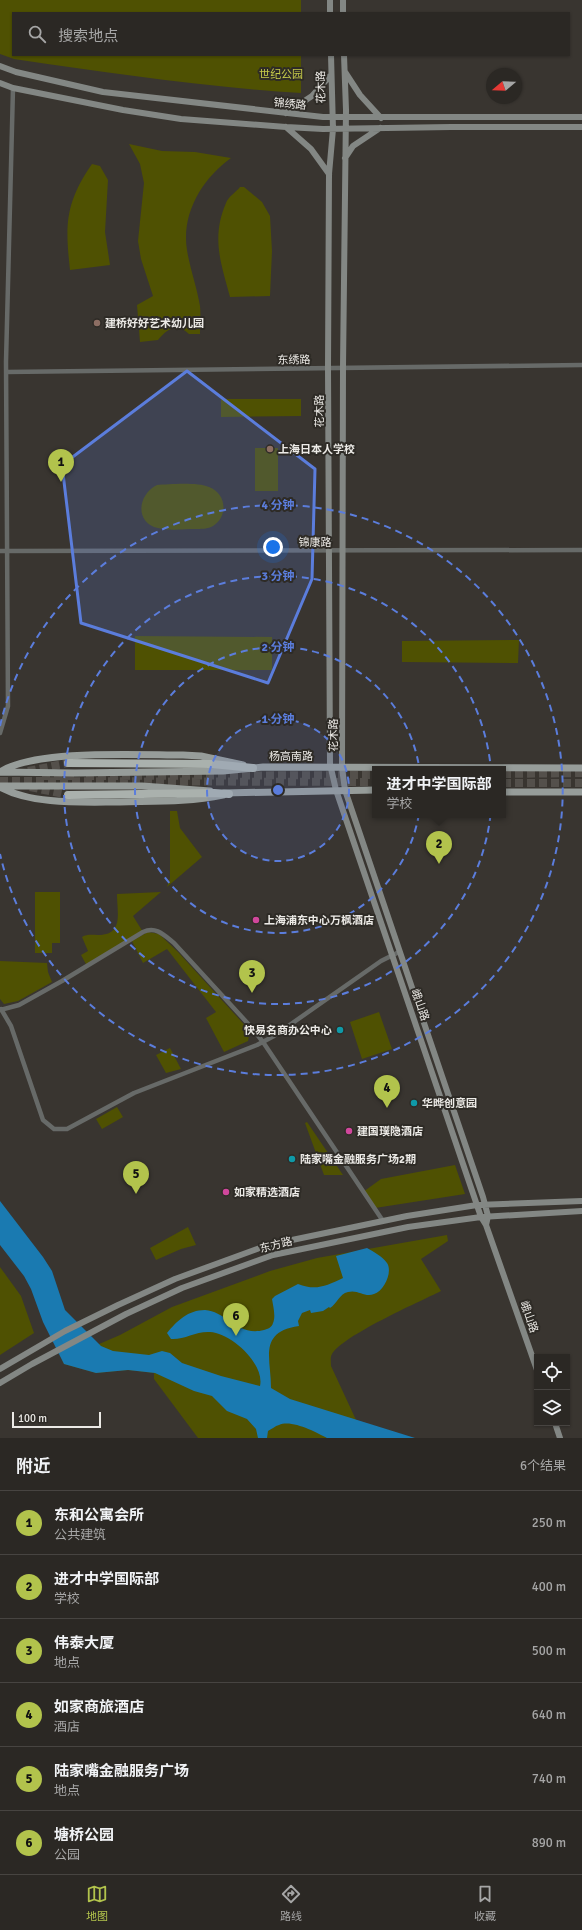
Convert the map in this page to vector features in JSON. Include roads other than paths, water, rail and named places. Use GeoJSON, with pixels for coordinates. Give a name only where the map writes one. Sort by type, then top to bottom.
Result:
{"type":"FeatureCollection","features":[{"type":"Feature","properties":{"kind":"highway"},"geometry":{"type":"LineString","coordinates":[[68,763],[212,764],[253,768]]}},
{"type":"Feature","properties":{"kind":"highway"},"geometry":{"type":"LineString","coordinates":[[68,795],[229,794]]}},
{"type":"Feature","properties":{"kind":"main road"},"geometry":{"type":"LineString","coordinates":[[330,0],[330,12]]}},
{"type":"Feature","properties":{"kind":"main road"},"geometry":{"type":"LineString","coordinates":[[343,0],[343,12]]}},
{"type":"Feature","properties":{"kind":"main road","name":"花木路"},"geometry":{"type":"LineString","coordinates":[[330,56],[331,117],[333,129],[329,174],[329,551],[331,768],[336,790]]}},
{"type":"Feature","properties":{"kind":"main road","name":"花木路"},"geometry":{"type":"LineString","coordinates":[[344,56],[345,158],[342,768],[345,790]]}},
{"type":"Feature","properties":{"kind":"main road","name":"锦绣路"},"geometry":{"type":"LineString","coordinates":[[0,66],[16,72],[102,92],[331,117],[582,117]]}},
{"type":"Feature","properties":{"kind":"main road"},"geometry":{"type":"LineString","coordinates":[[345,72],[360,95],[381,118]]}},
{"type":"Feature","properties":{"kind":"main road"},"geometry":{"type":"LineString","coordinates":[[286,113],[312,96],[331,75]]}},
{"type":"Feature","properties":{"kind":"main road","name":"锦绣路"},"geometry":{"type":"LineString","coordinates":[[0,83],[13,88],[123,110],[181,119],[286,127],[333,129],[582,127]]}},
{"type":"Feature","properties":{"kind":"main road"},"geometry":{"type":"LineString","coordinates":[[286,127],[311,149],[329,174]]}},
{"type":"Feature","properties":{"kind":"main road"},"geometry":{"type":"LineString","coordinates":[[345,158],[353,146],[381,128]]}},
{"type":"Feature","properties":{"kind":"main road"},"geometry":{"type":"LineString","coordinates":[[0,772],[8,766],[60,756],[183,754],[232,761],[253,768]]}},
{"type":"Feature","properties":{"kind":"main road","name":"杨高南路"},"geometry":{"type":"LineString","coordinates":[[0,772],[75,773],[222,771],[253,768],[372,768]]}},
{"type":"Feature","properties":{"kind":"main road","name":"杨高南路"},"geometry":{"type":"LineString","coordinates":[[506,768],[582,768]]}},
{"type":"Feature","properties":{"kind":"main road"},"geometry":{"type":"LineString","coordinates":[[0,786],[10,793],[60,802],[182,801],[229,794],[372,790]]}},
{"type":"Feature","properties":{"kind":"main road"},"geometry":{"type":"LineString","coordinates":[[0,786],[142,786],[200,789],[229,794]]}},
{"type":"Feature","properties":{"kind":"main road","name":"峨山路"},"geometry":{"type":"LineString","coordinates":[[336,790],[481,1217],[486,1225],[534,1361]]}},
{"type":"Feature","properties":{"kind":"main road","name":"峨山路"},"geometry":{"type":"LineString","coordinates":[[345,790],[485,1204],[488,1216],[486,1225]]}},
{"type":"Feature","properties":{"kind":"main road"},"geometry":{"type":"LineString","coordinates":[[506,792],[582,792]]}},
{"type":"Feature","properties":{"kind":"main road","name":"东方路"},"geometry":{"type":"LineString","coordinates":[[0,1369],[65,1332],[118,1305],[175,1280],[268,1245],[383,1221],[485,1204],[582,1201]]}},
{"type":"Feature","properties":{"kind":"main road","name":"东方路"},"geometry":{"type":"LineString","coordinates":[[1,1383],[32,1364],[126,1314],[188,1286],[273,1255],[408,1228],[488,1216],[582,1211]]}},
{"type":"Feature","properties":{"kind":"main road"},"geometry":{"type":"LineString","coordinates":[[556,1426],[560,1438]]}},
{"type":"Feature","properties":{"kind":"street"},"geometry":{"type":"LineString","coordinates":[[0,733],[8,706],[6,372],[13,88]]}},
{"type":"Feature","properties":{"kind":"street","name":"东绣路"},"geometry":{"type":"LineString","coordinates":[[6,372],[582,365]]}},
{"type":"Feature","properties":{"kind":"street","name":"锦康路"},"geometry":{"type":"LineString","coordinates":[[0,551],[582,550]]}},
{"type":"Feature","properties":{"kind":"street"},"geometry":{"type":"LineString","coordinates":[[383,1221],[263,1042],[174,943],[160,932],[152,929],[142,932],[62,981],[19,1005],[1,1009],[10,1026],[43,1120],[54,1129],[60,1130],[74,1126],[140,1090],[263,1042],[380,961],[399,952]]}},
{"type":"Feature","properties":{"kind":"water"},"geometry":{"type":"Polygon","coordinates":[[[0,1201],[52,1271],[65,1310],[101,1346],[113,1351],[149,1355],[162,1351],[170,1353],[182,1363],[221,1376],[260,1386],[260,1377],[252,1360],[245,1351],[227,1338],[218,1334],[205,1332],[171,1339],[167,1333],[183,1317],[199,1310],[212,1311],[246,1330],[255,1331],[270,1328],[274,1320],[272,1299],[275,1296],[298,1284],[310,1287],[321,1287],[343,1278],[336,1256],[367,1248],[378,1254],[387,1263],[389,1271],[384,1285],[378,1292],[371,1295],[352,1291],[345,1293],[330,1308],[329,1307],[323,1311],[311,1313],[310,1310],[302,1313],[298,1321],[299,1326],[286,1329],[277,1334],[272,1340],[269,1357],[271,1388],[290,1399],[415,1438],[327,1438],[297,1425],[284,1424],[276,1426],[268,1431],[267,1438],[258,1438],[256,1429],[247,1419],[227,1411],[212,1396],[194,1391],[155,1373],[128,1370],[96,1373],[64,1364],[43,1322],[31,1289],[24,1276],[0,1245],[0,1201]]]}},
{"type":"Feature","properties":{"kind":"tunnel"},"geometry":{"type":"LineString","coordinates":[[28,771],[68,763]]}},
{"type":"Feature","properties":{"kind":"tunnel"},"geometry":{"type":"LineString","coordinates":[[506,774],[582,773]]}},
{"type":"Feature","properties":{"kind":"tunnel"},"geometry":{"type":"LineString","coordinates":[[86,776],[372,775]]}},
{"type":"Feature","properties":{"kind":"tunnel"},"geometry":{"type":"LineString","coordinates":[[42,776],[74,776]]}},
{"type":"Feature","properties":{"kind":"tunnel"},"geometry":{"type":"LineString","coordinates":[[0,781],[372,782]]}},
{"type":"Feature","properties":{"kind":"tunnel"},"geometry":{"type":"LineString","coordinates":[[506,783],[582,783]]}},
{"type":"Feature","properties":{"kind":"tunnel"},"geometry":{"type":"LineString","coordinates":[[30,787],[68,795]]}},
{"type":"Feature","properties":{"kind":"place","name":"建桥好好艺术幼儿园"},"geometry":{"type":"Point","coordinates":[97,323]}},
{"type":"Feature","properties":{"kind":"place","name":"上海日本人学校"},"geometry":{"type":"Point","coordinates":[270,449]}},
{"type":"Feature","properties":{"kind":"place","name":"东和公寓会所"},"geometry":{"type":"Point","coordinates":[61,482]}},
{"type":"Feature","properties":{"kind":"place","name":"进才中学国际部"},"geometry":{"type":"Point","coordinates":[439,864]}},
{"type":"Feature","properties":{"kind":"place","name":"上海浦东中心万枫酒店"},"geometry":{"type":"Point","coordinates":[256,920]}},
{"type":"Feature","properties":{"kind":"place","name":"伟泰大厦"},"geometry":{"type":"Point","coordinates":[252,993]}},
{"type":"Feature","properties":{"kind":"place","name":"快易名商办公中心"},"geometry":{"type":"Point","coordinates":[340,1030]}},
{"type":"Feature","properties":{"kind":"place","name":"华晔创意园"},"geometry":{"type":"Point","coordinates":[414,1103]}},
{"type":"Feature","properties":{"kind":"place","name":"如家商旅酒店"},"geometry":{"type":"Point","coordinates":[387,1108]}},
{"type":"Feature","properties":{"kind":"place","name":"建国璞隐酒店"},"geometry":{"type":"Point","coordinates":[349,1131]}},
{"type":"Feature","properties":{"kind":"place","name":"陆家嘴金融服务广场2期"},"geometry":{"type":"Point","coordinates":[292,1159]}},
{"type":"Feature","properties":{"kind":"place","name":"如家精选酒店"},"geometry":{"type":"Point","coordinates":[226,1192]}},
{"type":"Feature","properties":{"kind":"place","name":"陆家嘴金融服务广场"},"geometry":{"type":"Point","coordinates":[136,1194]}},
{"type":"Feature","properties":{"kind":"place","name":"塘桥公园"},"geometry":{"type":"Point","coordinates":[236,1336]}},
{"type":"Feature","properties":{"kind":"park label","name":"世纪公园"},"geometry":{"type":"Point","coordinates":[281,74]}}]}
